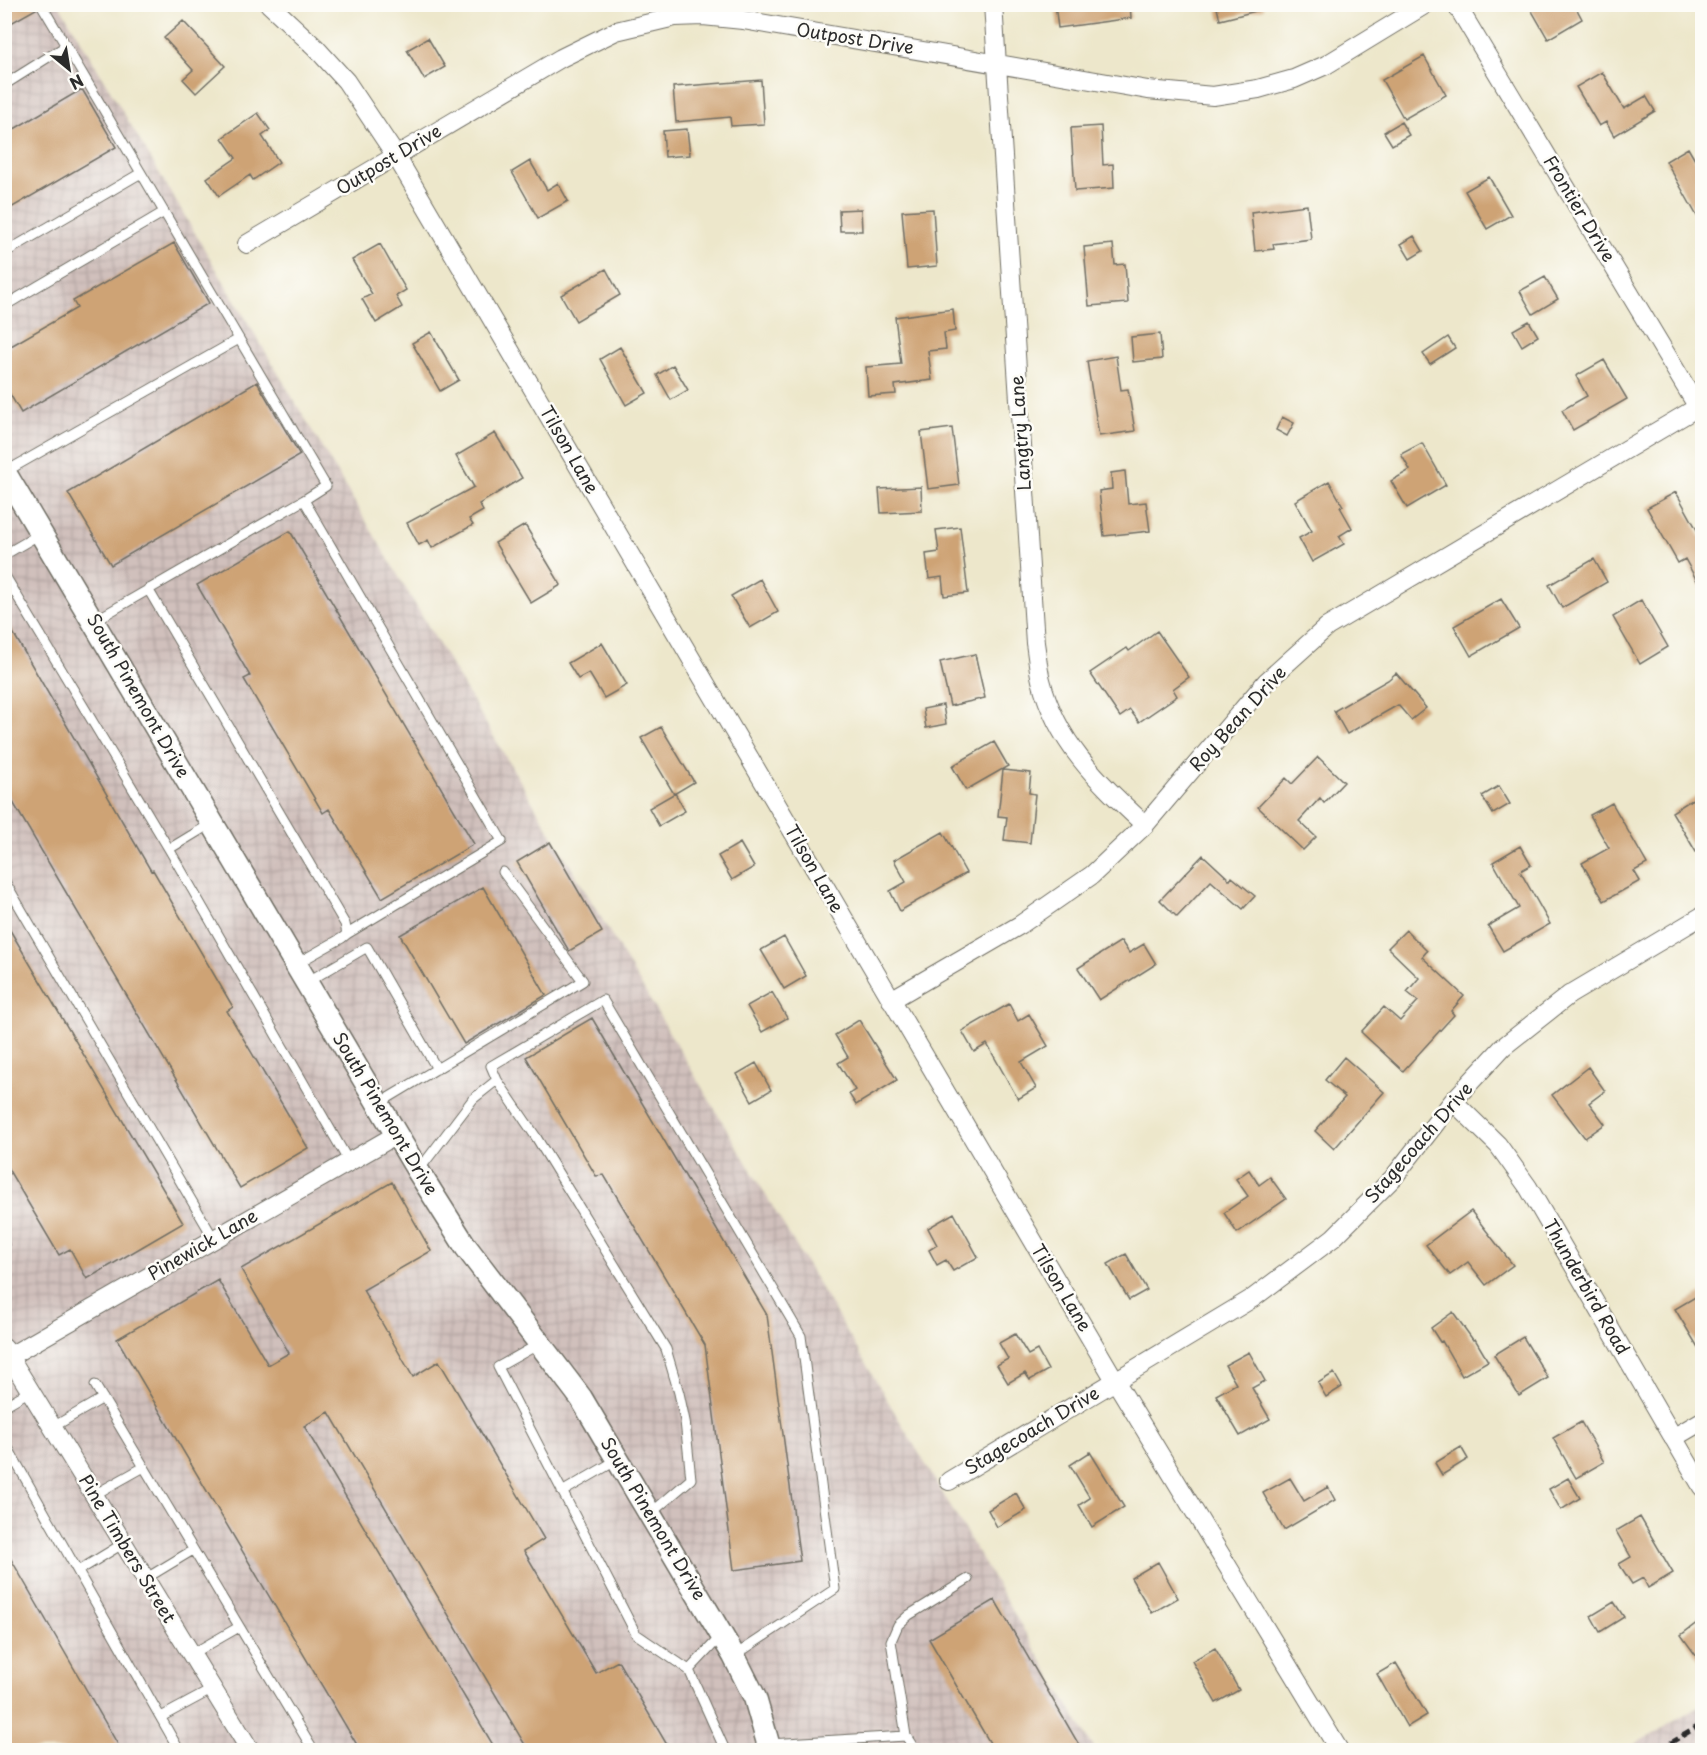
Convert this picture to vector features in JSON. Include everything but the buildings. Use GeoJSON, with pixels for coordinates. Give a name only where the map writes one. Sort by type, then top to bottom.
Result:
{"type":"FeatureCollection","features":[{"type":"Feature","properties":{"kind":"street","name":"Tilson Lane"},"geometry":{"type":"LineString","coordinates":[[269,4],[315,47],[346,81],[396,156],[1116,1382],[1340,1750]]}},
{"type":"Feature","properties":{"kind":"street","name":"Langtry Lane"},"geometry":{"type":"LineString","coordinates":[[993,4],[1035,643],[1040,679],[1061,731],[1079,757],[1096,779],[1145,825]]}},
{"type":"Feature","properties":{"kind":"street","name":"Outpost Drive"},"geometry":{"type":"LineString","coordinates":[[247,244],[561,58],[616,31],[675,17],[703,16],[743,20],[1148,90],[1213,96],[1258,89],[1294,79],[1326,64],[1426,4]]}},
{"type":"Feature","properties":{"kind":"street","name":"Frontier Drive"},"geometry":{"type":"LineString","coordinates":[[1456,4],[1700,411]]}},
{"type":"Feature","properties":{"kind":"street","name":"Roy Bean Drive"},"geometry":{"type":"LineString","coordinates":[[891,1000],[1020,925],[1092,876],[1145,825],[1266,682],[1327,627],[1700,411]]}},
{"type":"Feature","properties":{"kind":"street","name":"South Pinemont Drive"},"geometry":{"type":"LineString","coordinates":[[5,472],[418,1171],[466,1247],[541,1342],[581,1398],[618,1459],[734,1656],[755,1698],[770,1747]]}},
{"type":"Feature","properties":{"kind":"street","name":"Stagecoach Drive"},"geometry":{"type":"LineString","coordinates":[[949,1481],[1253,1298],[1333,1238],[1393,1178],[1453,1101],[1503,1047],[1569,995],[1702,916]]}},
{"type":"Feature","properties":{"kind":"street","name":"Thunderbird Road"},"geometry":{"type":"LineString","coordinates":[[1453,1101],[1498,1145],[1528,1187],[1702,1487]]}},
{"type":"Feature","properties":{"kind":"street","name":"Pinewick Lane"},"geometry":{"type":"LineString","coordinates":[[7,1352],[214,1239],[396,1135]]}},
{"type":"Feature","properties":{"kind":"street","name":"Pine Timbers Street"},"geometry":{"type":"LineString","coordinates":[[7,1352],[250,1750]]}},
{"type":"Feature","properties":{"kind":"street"},"geometry":{"type":"LineString","coordinates":[[1673,1438],[1702,1421]]}},
{"type":"Feature","properties":{"kind":"lane"},"geometry":{"type":"LineString","coordinates":[[40,4],[326,486],[94,621]]}},
{"type":"Feature","properties":{"kind":"lane"},"geometry":{"type":"LineString","coordinates":[[4,85],[66,46]]}},
{"type":"Feature","properties":{"kind":"lane"},"geometry":{"type":"LineString","coordinates":[[4,253],[141,173]]}},
{"type":"Feature","properties":{"kind":"lane"},"geometry":{"type":"LineString","coordinates":[[4,306],[164,212]]}},
{"type":"Feature","properties":{"kind":"lane"},"geometry":{"type":"LineString","coordinates":[[5,472],[239,339]]}},
{"type":"Feature","properties":{"kind":"lane"},"geometry":{"type":"LineString","coordinates":[[301,973],[347,934],[502,841],[304,500]]}},
{"type":"Feature","properties":{"kind":"lane"},"geometry":{"type":"LineString","coordinates":[[4,555],[42,533]]}},
{"type":"Feature","properties":{"kind":"lane"},"geometry":{"type":"LineString","coordinates":[[4,574],[169,849],[349,1162]]}},
{"type":"Feature","properties":{"kind":"lane"},"geometry":{"type":"LineString","coordinates":[[148,589],[345,924],[347,934]]}},
{"type":"Feature","properties":{"kind":"lane"},"geometry":{"type":"LineString","coordinates":[[169,849],[212,824]]}},
{"type":"Feature","properties":{"kind":"lane"},"geometry":{"type":"LineString","coordinates":[[378,1104],[584,981],[503,872]]}},
{"type":"Feature","properties":{"kind":"lane"},"geometry":{"type":"LineString","coordinates":[[4,880],[214,1239]]}},
{"type":"Feature","properties":{"kind":"lane"},"geometry":{"type":"LineString","coordinates":[[301,973],[367,947],[437,1069]]}},
{"type":"Feature","properties":{"kind":"lane"},"geometry":{"type":"LineString","coordinates":[[650,1514],[691,1479],[685,1421],[666,1349],[536,1137],[497,1080],[491,1066],[603,1000],[801,1336],[835,1589],[734,1656]]}},
{"type":"Feature","properties":{"kind":"lane"},"geometry":{"type":"LineString","coordinates":[[418,1171],[473,1099],[497,1080]]}},
{"type":"Feature","properties":{"kind":"lane"},"geometry":{"type":"LineString","coordinates":[[541,1342],[498,1368],[636,1634],[689,1670],[725,1750]]}},
{"type":"Feature","properties":{"kind":"lane"},"geometry":{"type":"LineString","coordinates":[[95,1385],[313,1750]]}},
{"type":"Feature","properties":{"kind":"lane"},"geometry":{"type":"LineString","coordinates":[[4,1406],[30,1391]]}},
{"type":"Feature","properties":{"kind":"lane"},"geometry":{"type":"LineString","coordinates":[[52,1427],[103,1398]]}},
{"type":"Feature","properties":{"kind":"lane"},"geometry":{"type":"LineString","coordinates":[[4,1441],[179,1750]]}},
{"type":"Feature","properties":{"kind":"lane"},"geometry":{"type":"LineString","coordinates":[[562,1492],[618,1459]]}},
{"type":"Feature","properties":{"kind":"lane"},"geometry":{"type":"LineString","coordinates":[[94,1496],[144,1467]]}},
{"type":"Feature","properties":{"kind":"lane"},"geometry":{"type":"LineString","coordinates":[[78,1571],[124,1543]]}},
{"type":"Feature","properties":{"kind":"lane"},"geometry":{"type":"LineString","coordinates":[[145,1579],[193,1550]]}},
{"type":"Feature","properties":{"kind":"lane"},"geometry":{"type":"LineString","coordinates":[[915,1750],[906,1736],[891,1641],[898,1625],[909,1615],[968,1578]]}},
{"type":"Feature","properties":{"kind":"lane"},"geometry":{"type":"LineString","coordinates":[[192,1654],[240,1627]]}},
{"type":"Feature","properties":{"kind":"lane"},"geometry":{"type":"LineString","coordinates":[[689,1670],[722,1635]]}},
{"type":"Feature","properties":{"kind":"lane"},"geometry":{"type":"LineString","coordinates":[[160,1717],[213,1689]]}},
{"type":"Feature","properties":{"kind":"lane"},"geometry":{"type":"LineString","coordinates":[[770,1747],[906,1736]]}},
{"type":"Feature","properties":{"kind":"shaded area"},"geometry":{"type":"Polygon","coordinates":[[[59,4],[1095,1750],[5,1750],[4,5],[59,4]]]}},
{"type":"Feature","properties":{"kind":"shaded area"},"geometry":{"type":"Polygon","coordinates":[[[1702,1705],[1702,1750],[1625,1750],[1702,1705]]]}},
{"type":"Feature","properties":{"kind":"railway"},"geometry":{"type":"LineString","coordinates":[[1659,1750],[1702,1724]]}}]}
